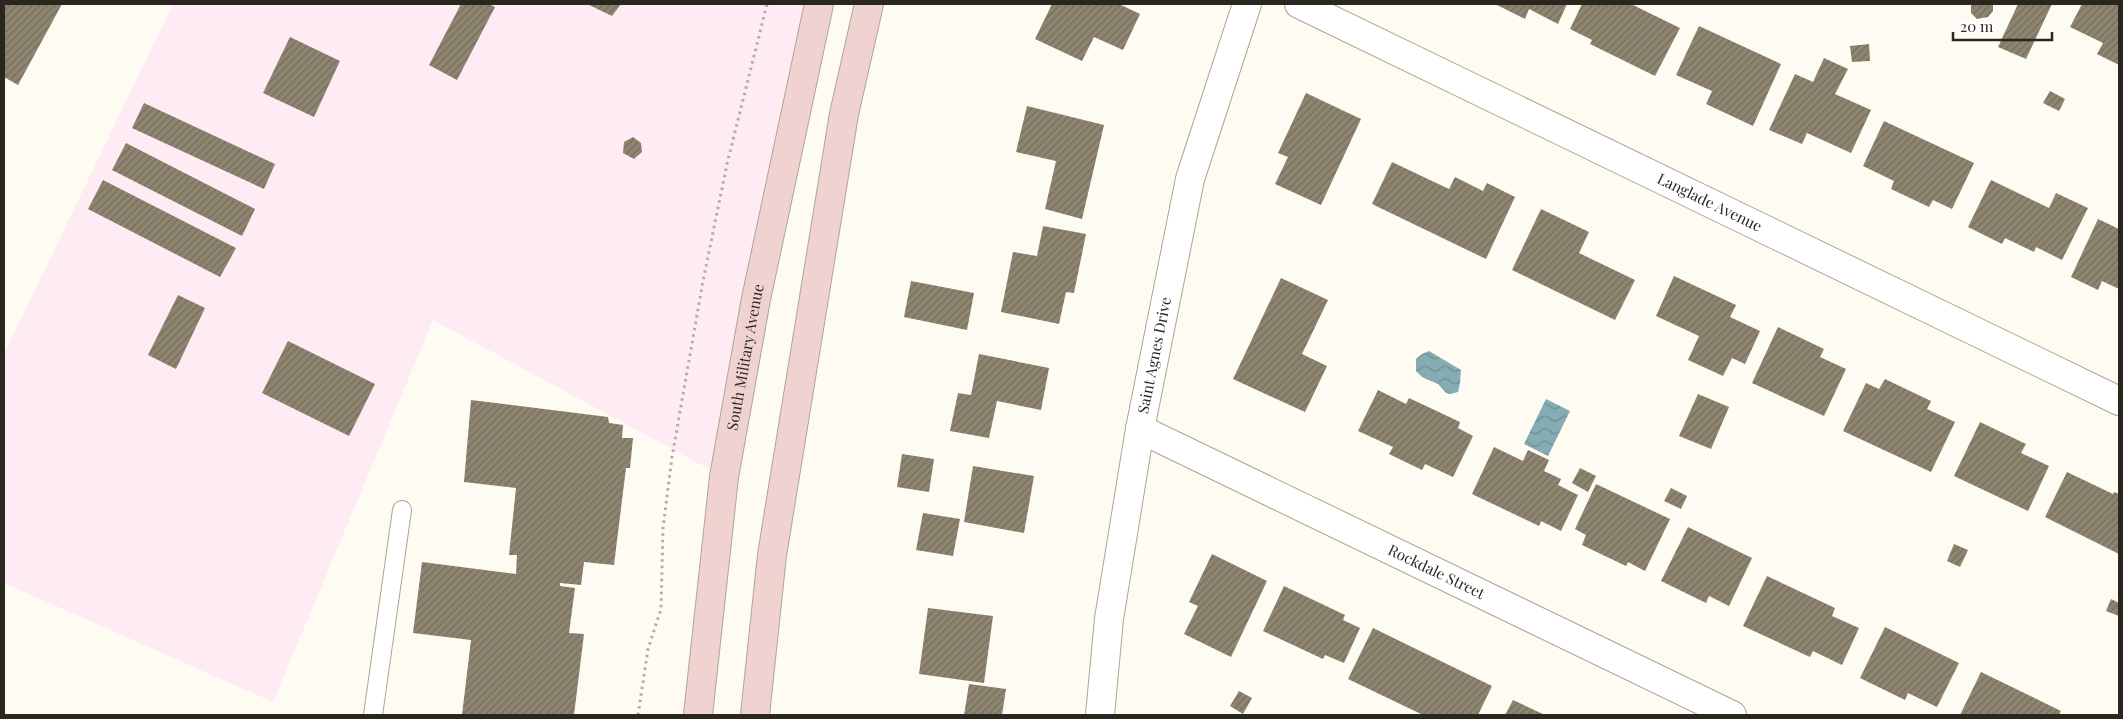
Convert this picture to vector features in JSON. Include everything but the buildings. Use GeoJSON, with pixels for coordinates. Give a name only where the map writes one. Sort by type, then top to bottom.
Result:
{"type":"FeatureCollection","features":[{"type":"Feature","properties":{"kind":"main road","name":"South Military Avenue"},"geometry":{"type":"LineString","coordinates":[[698,715],[724,477],[756,299],[819,4]]}},
{"type":"Feature","properties":{"kind":"main road"},"geometry":{"type":"LineString","coordinates":[[755,715],[772,555],[844,114],[869,4]]}},
{"type":"Feature","properties":{"kind":"street","name":"Saint Agnes Drive"},"geometry":{"type":"LineString","coordinates":[[1100,715],[1110,619],[1140,429],[1190,179],[1247,4]]}},
{"type":"Feature","properties":{"kind":"street","name":"Langlade Avenue"},"geometry":{"type":"LineString","coordinates":[[1300,4],[2119,401]]}},
{"type":"Feature","properties":{"kind":"street","name":"Rockdale Street"},"geometry":{"type":"LineString","coordinates":[[1140,429],[1732,715]]}},
{"type":"Feature","properties":{"kind":"lane"},"geometry":{"type":"LineString","coordinates":[[373,715],[402,510]]}},
{"type":"Feature","properties":{"kind":"path"},"geometry":{"type":"LineString","coordinates":[[638,715],[648,649],[661,609],[663,528],[672,457],[702,290],[727,164],[767,4]]}},
{"type":"Feature","properties":{"kind":"shaded area"},"geometry":{"type":"Polygon","coordinates":[[[173,4],[819,4],[724,477],[433,320],[273,702],[4,583],[4,354],[173,4]]]}},
{"type":"Feature","properties":{"kind":"water"},"geometry":{"type":"Polygon","coordinates":[[[1429,351],[1461,370],[1458,392],[1446,393],[1438,384],[1422,377],[1416,371],[1416,359],[1429,351]]]}},
{"type":"Feature","properties":{"kind":"water"},"geometry":{"type":"Polygon","coordinates":[[[1546,399],[1570,411],[1548,456],[1524,444],[1546,399]]]}}]}
